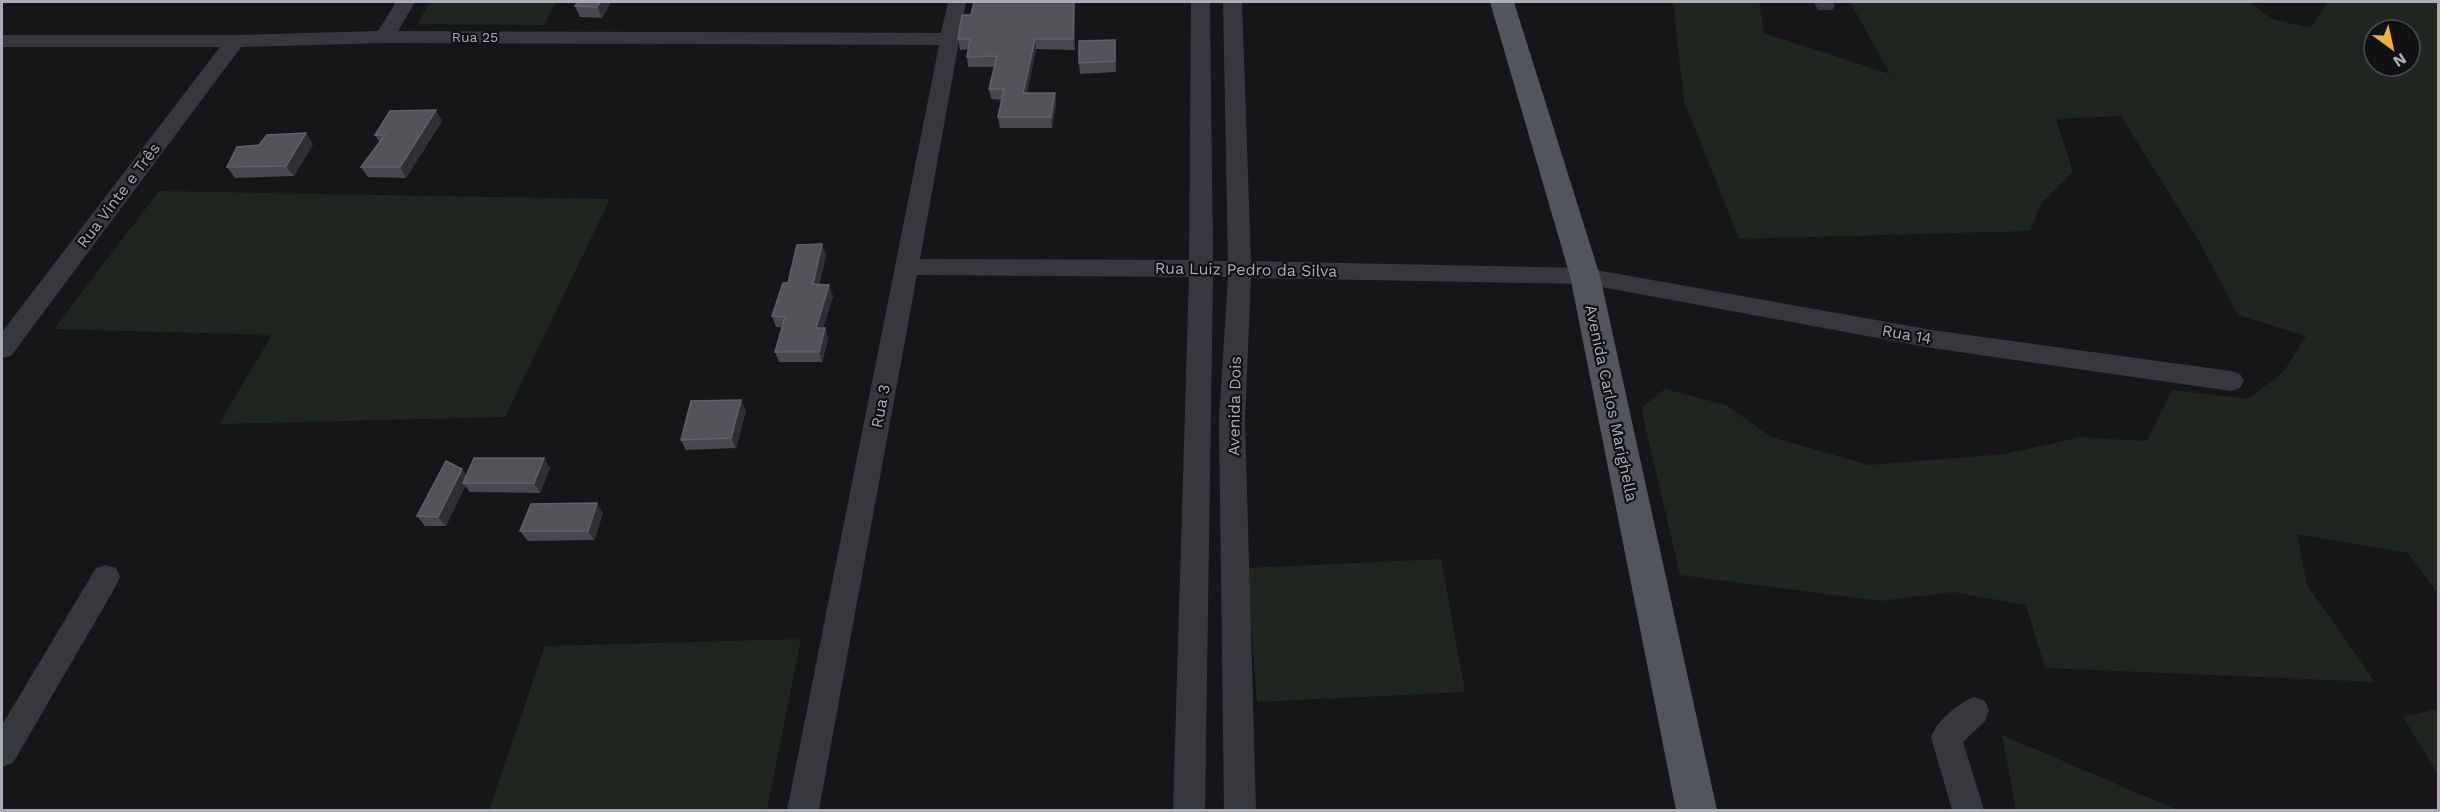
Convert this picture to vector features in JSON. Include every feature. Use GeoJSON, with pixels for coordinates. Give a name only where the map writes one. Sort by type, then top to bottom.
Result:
{"type":"FeatureCollection","features":[{"type":"Feature","properties":{"kind":"main road","name":"Avenida Carlos Marighella"},"geometry":{"type":"LineString","coordinates":[[1502,2],[1585,276],[1697,810]]}},
{"type":"Feature","properties":{"kind":"street"},"geometry":{"type":"LineString","coordinates":[[385,37],[405,2]]}},
{"type":"Feature","properties":{"kind":"street","name":"Rua 3"},"geometry":{"type":"LineString","coordinates":[[803,810],[957,2]]}},
{"type":"Feature","properties":{"kind":"street"},"geometry":{"type":"LineString","coordinates":[[1189,810],[1201,268],[1201,2]]}},
{"type":"Feature","properties":{"kind":"street","name":"Avenida Dois"},"geometry":{"type":"LineString","coordinates":[[1233,2],[1240,269],[1232,420],[1240,810]]}},
{"type":"Feature","properties":{"kind":"street","name":"Rua 25"},"geometry":{"type":"LineString","coordinates":[[2,42],[235,41],[385,37],[949,39]]}},
{"type":"Feature","properties":{"kind":"street","name":"Rua Vinte e Três"},"geometry":{"type":"LineString","coordinates":[[2,349],[235,41]]}},
{"type":"Feature","properties":{"kind":"street","name":"Rua Luiz Pedro da Silva"},"geometry":{"type":"LineString","coordinates":[[906,267],[1201,268],[1585,276]]}},
{"type":"Feature","properties":{"kind":"street","name":"Rua 14"},"geometry":{"type":"LineString","coordinates":[[1585,276],[1932,339],[2231,381]]}},
{"type":"Feature","properties":{"kind":"street"},"geometry":{"type":"LineString","coordinates":[[2,753],[106,577]]}},
{"type":"Feature","properties":{"kind":"street"},"geometry":{"type":"LineString","coordinates":[[1968,810],[1946,737],[1974,711]]}},
{"type":"Feature","properties":{"kind":"shaded area"},"geometry":{"type":"Polygon","coordinates":[[[430,2],[556,2],[544,25],[417,24],[430,2]]]}},
{"type":"Feature","properties":{"kind":"shaded area"},"geometry":{"type":"Polygon","coordinates":[[[1673,2],[1759,2],[1764,33],[1890,74],[1850,2],[2249,2],[2272,19],[2311,28],[2327,2],[2438,2],[2438,594],[2408,553],[2297,534],[2307,585],[2375,682],[2045,668],[2026,605],[1953,592],[1880,601],[1680,575],[1641,408],[1665,389],[1726,405],[1771,437],[1869,465],[2005,454],[2080,437],[2147,441],[2172,390],[2249,399],[2284,371],[2306,336],[2238,315],[2199,241],[2121,116],[2056,119],[2073,172],[2041,204],[2030,231],[1739,239],[1684,101],[1673,2]]]}},
{"type":"Feature","properties":{"kind":"shaded area"},"geometry":{"type":"Polygon","coordinates":[[[159,191],[610,199],[505,417],[219,424],[272,335],[54,329],[159,191]]]}},
{"type":"Feature","properties":{"kind":"shaded area"},"geometry":{"type":"Polygon","coordinates":[[[1441,559],[1465,692],[1257,702],[1247,568],[1441,559]]]}},
{"type":"Feature","properties":{"kind":"shaded area"},"geometry":{"type":"Polygon","coordinates":[[[801,639],[767,810],[489,810],[545,646],[801,639]]]}},
{"type":"Feature","properties":{"kind":"shaded area"},"geometry":{"type":"Polygon","coordinates":[[[2438,709],[2438,774],[2403,717],[2438,709]]]}},
{"type":"Feature","properties":{"kind":"shaded area"},"geometry":{"type":"Polygon","coordinates":[[[2002,735],[2177,810],[2016,810],[2002,735]]]}},
{"type":"Feature","properties":{"kind":"building"},"geometry":{"type":"Polygon","coordinates":[[[578,2],[600,2],[597,7],[575,6],[578,2]]]}},
{"type":"Feature","properties":{"kind":"building"},"geometry":{"type":"Polygon","coordinates":[[[974,2],[1074,2],[1073,39],[1035,39],[1023,93],[1055,93],[1051,117],[998,117],[1004,89],[989,89],[997,56],[967,57],[970,39],[958,39],[962,15],[971,15],[974,2]]]}},
{"type":"Feature","properties":{"kind":"building"},"geometry":{"type":"Polygon","coordinates":[[[1115,40],[1115,61],[1079,63],[1079,41],[1115,40]]]}},
{"type":"Feature","properties":{"kind":"building"},"geometry":{"type":"Polygon","coordinates":[[[436,110],[400,167],[361,167],[385,135],[375,135],[390,111],[436,110]]]}},
{"type":"Feature","properties":{"kind":"building"},"geometry":{"type":"Polygon","coordinates":[[[306,133],[286,166],[227,167],[237,147],[259,145],[267,135],[306,133]]]}},
{"type":"Feature","properties":{"kind":"building"},"geometry":{"type":"Polygon","coordinates":[[[822,244],[813,284],[829,285],[816,328],[825,328],[819,352],[775,352],[785,317],[772,316],[783,283],[788,283],[797,245],[822,244]]]}},
{"type":"Feature","properties":{"kind":"building"},"geometry":{"type":"Polygon","coordinates":[[[741,400],[731,438],[681,440],[691,401],[741,400]]]}},
{"type":"Feature","properties":{"kind":"building"},"geometry":{"type":"Polygon","coordinates":[[[474,458],[544,458],[534,483],[463,483],[474,458]]]}},
{"type":"Feature","properties":{"kind":"building"},"geometry":{"type":"Polygon","coordinates":[[[446,461],[462,469],[438,517],[417,516],[446,461]]]}},
{"type":"Feature","properties":{"kind":"building"},"geometry":{"type":"Polygon","coordinates":[[[597,503],[588,531],[520,531],[531,504],[597,503]]]}}]}
